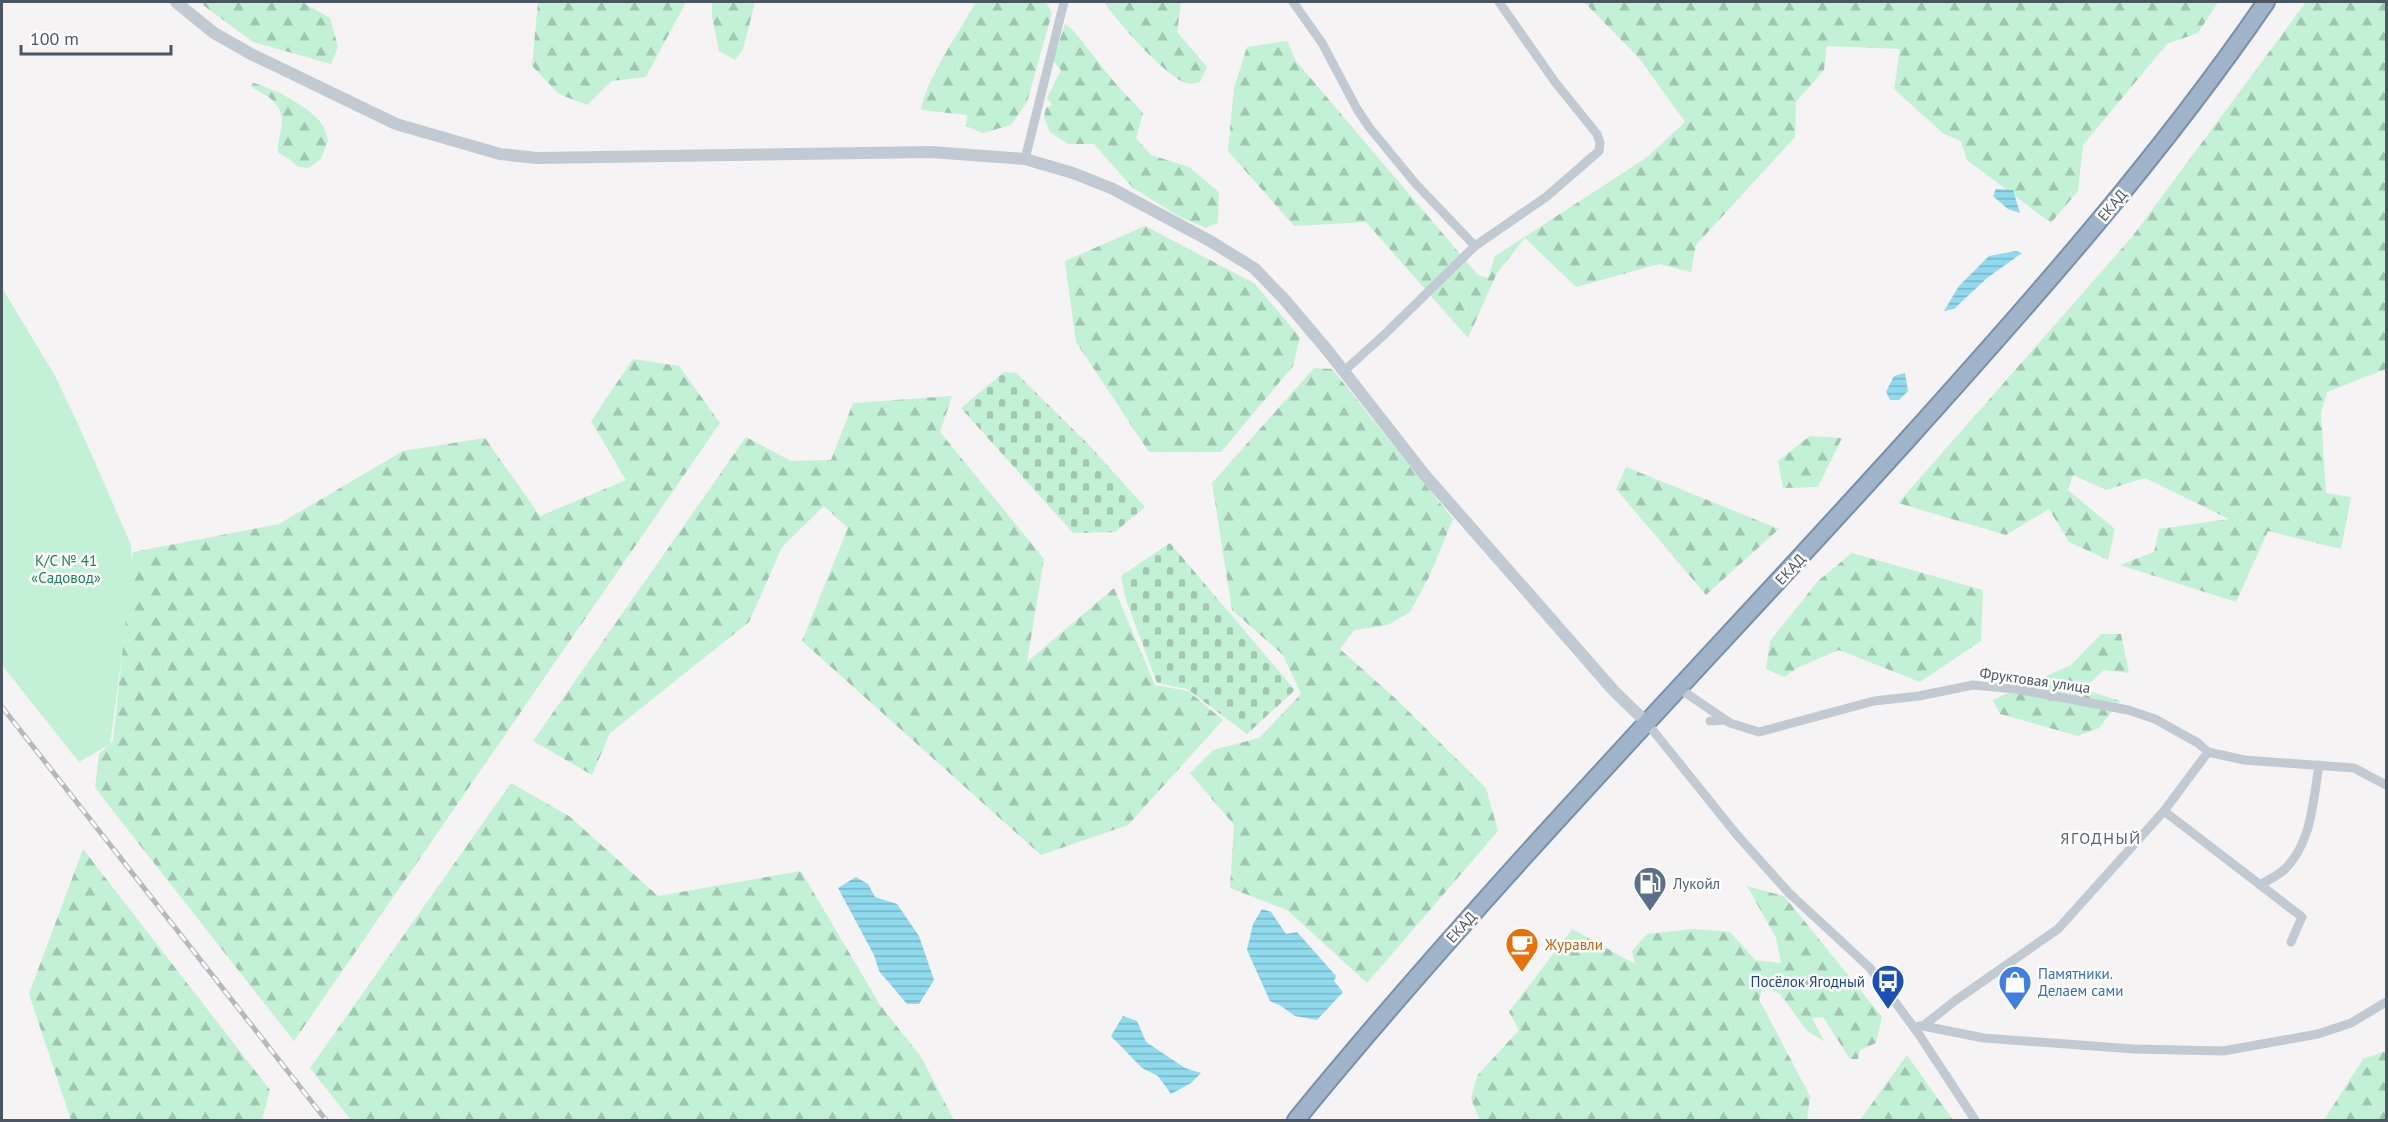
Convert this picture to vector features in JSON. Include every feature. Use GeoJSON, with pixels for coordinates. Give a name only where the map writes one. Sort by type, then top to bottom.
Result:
{"type":"FeatureCollection","features":[{"type":"Feature","properties":{"kind":"highway","name":"ЕКАД"},"geometry":{"type":"LineString","coordinates":[[1296,1120],[1378,1020],[2017,318],[2134,178],[2234,48],[2266,2]]}},
{"type":"Feature","properties":{"kind":"street"},"geometry":{"type":"LineString","coordinates":[[176,2],[214,33],[298,78],[396,124],[500,154],[537,158],[931,152],[1025,159],[1073,173],[1113,189],[1210,241],[1254,268],[1284,299],[1344,371],[1424,474],[1614,691],[1647,723],[1737,834],[1789,893],[1870,968],[1918,1026],[1975,1120]]}},
{"type":"Feature","properties":{"kind":"street"},"geometry":{"type":"LineString","coordinates":[[1025,159],[1064,2]]}},
{"type":"Feature","properties":{"kind":"street"},"geometry":{"type":"LineString","coordinates":[[1293,2],[1322,44],[1369,127],[1415,183],[1475,246]]}},
{"type":"Feature","properties":{"kind":"street"},"geometry":{"type":"LineString","coordinates":[[1344,371],[1475,246],[1546,197],[1599,151],[1600,143],[1597,134],[1555,82],[1499,2]]}},
{"type":"Feature","properties":{"kind":"street","name":"Фруктовая улица"},"geometry":{"type":"LineString","coordinates":[[1680,688],[1725,720],[1759,732],[1874,701],[1919,696],[1974,684],[2016,689],[2128,710],[2155,719],[2208,752],[2244,760],[2354,768],[2386,785]]}},
{"type":"Feature","properties":{"kind":"street"},"geometry":{"type":"LineString","coordinates":[[1710,721],[1725,720]]}},
{"type":"Feature","properties":{"kind":"street"},"geometry":{"type":"LineString","coordinates":[[1918,1026],[2058,929],[2164,812],[2208,752]]}},
{"type":"Feature","properties":{"kind":"street"},"geometry":{"type":"LineString","coordinates":[[2260,885],[2283,871],[2296,855],[2308,830],[2319,765]]}},
{"type":"Feature","properties":{"kind":"street"},"geometry":{"type":"LineString","coordinates":[[2164,812],[2302,917],[2291,942]]}},
{"type":"Feature","properties":{"kind":"street"},"geometry":{"type":"LineString","coordinates":[[1918,1026],[1984,1038],[2133,1048],[2223,1051],[2318,1034],[2351,1023],[2386,1002]]}},
{"type":"Feature","properties":{"kind":"green space"},"geometry":{"type":"Polygon","coordinates":[[[199,2],[302,2],[330,18],[338,47],[331,64],[253,42],[199,2]]]}},
{"type":"Feature","properties":{"kind":"green space"},"geometry":{"type":"Polygon","coordinates":[[[538,2],[686,2],[646,77],[612,81],[587,105],[559,94],[532,66],[538,2]]]}},
{"type":"Feature","properties":{"kind":"green space"},"geometry":{"type":"Polygon","coordinates":[[[712,2],[755,2],[743,49],[735,60],[719,51],[712,16],[712,2]]]}},
{"type":"Feature","properties":{"kind":"green space"},"geometry":{"type":"Polygon","coordinates":[[[976,2],[1046,2],[1052,13],[1027,102],[1011,125],[983,133],[966,126],[967,115],[921,110],[936,71],[976,2]]]}},
{"type":"Feature","properties":{"kind":"green space"},"geometry":{"type":"Polygon","coordinates":[[[1104,2],[1181,2],[1177,32],[1207,67],[1200,82],[1186,83],[1166,70],[1119,22],[1104,2]]]}},
{"type":"Feature","properties":{"kind":"green space"},"geometry":{"type":"Polygon","coordinates":[[[1584,2],[2218,2],[2198,33],[2167,44],[2083,145],[2078,191],[2051,223],[1967,160],[1961,141],[1944,134],[1894,89],[1900,49],[1827,46],[1824,70],[1796,102],[1795,137],[1696,245],[1691,272],[1659,264],[1576,287],[1525,238],[1497,273],[1468,338],[1366,222],[1294,226],[1228,151],[1234,88],[1247,47],[1287,41],[1296,61],[1478,275],[1488,278],[1495,256],[1646,158],[1685,122],[1639,58],[1584,2]]]}},
{"type":"Feature","properties":{"kind":"green space"},"geometry":{"type":"Polygon","coordinates":[[[2306,2],[2386,2],[2386,369],[2327,392],[2321,413],[2326,493],[2351,497],[2341,549],[2268,531],[2236,602],[2120,565],[2154,552],[2159,529],[2229,519],[2145,478],[2106,490],[2073,475],[2068,490],[2115,529],[2108,560],[2069,542],[2049,509],[2006,535],[1898,503],[2132,237],[2306,2]]]}},
{"type":"Feature","properties":{"kind":"green space"},"geometry":{"type":"Polygon","coordinates":[[[1065,24],[1073,30],[1115,83],[1143,113],[1136,138],[1151,155],[1189,167],[1219,192],[1218,223],[1206,228],[1180,217],[1133,188],[1094,144],[1068,144],[1050,132],[1044,118],[1046,108],[1052,105],[1047,98],[1061,70],[1053,61],[1065,24]]]}},
{"type":"Feature","properties":{"kind":"green space"},"geometry":{"type":"Polygon","coordinates":[[[253,83],[292,100],[318,119],[328,140],[321,159],[309,168],[298,167],[278,153],[282,123],[279,108],[271,99],[251,87],[253,83]]]}},
{"type":"Feature","properties":{"kind":"green space"},"geometry":{"type":"Polygon","coordinates":[[[1145,226],[1254,283],[1300,337],[1293,366],[1221,452],[1149,452],[1076,342],[1065,261],[1145,226]]]}},
{"type":"Feature","properties":{"kind":"green space","name":"К/С № 41 «Садовод»"},"geometry":{"type":"Polygon","coordinates":[[[2,288],[54,374],[131,545],[133,575],[110,744],[79,762],[2,665],[2,288]]]}},
{"type":"Feature","properties":{"kind":"green space"},"geometry":{"type":"Polygon","coordinates":[[[633,359],[679,366],[720,423],[294,1041],[95,788],[99,754],[113,741],[133,552],[279,524],[403,451],[485,438],[540,516],[626,480],[591,421],[633,359]]]}},
{"type":"Feature","properties":{"kind":"green space"},"geometry":{"type":"Polygon","coordinates":[[[1314,368],[1332,369],[1453,519],[1429,577],[1410,612],[1388,625],[1354,630],[1340,649],[1397,700],[1486,788],[1498,831],[1367,983],[1287,910],[1230,888],[1234,825],[1190,773],[1213,750],[1259,738],[1301,694],[1283,655],[1232,610],[1212,483],[1314,368]]]}},
{"type":"Feature","properties":{"kind":"green space"},"geometry":{"type":"Polygon","coordinates":[[[1004,372],[1016,373],[1088,444],[1145,507],[1115,532],[1073,533],[961,408],[1004,372]]]}},
{"type":"Feature","properties":{"kind":"green space"},"geometry":{"type":"Polygon","coordinates":[[[952,396],[940,432],[1044,559],[1027,662],[1114,588],[1155,685],[1188,691],[1223,720],[1128,825],[1041,855],[802,641],[848,528],[824,506],[782,547],[749,622],[610,733],[592,775],[533,741],[746,437],[791,461],[831,460],[853,403],[952,396]]]}},
{"type":"Feature","properties":{"kind":"green space"},"geometry":{"type":"Polygon","coordinates":[[[1810,436],[1842,438],[1818,487],[1783,488],[1778,461],[1810,436]]]}},
{"type":"Feature","properties":{"kind":"green space"},"geometry":{"type":"Polygon","coordinates":[[[1626,467],[1779,529],[1706,595],[1616,489],[1626,467]]]}},
{"type":"Feature","properties":{"kind":"green space"},"geometry":{"type":"Polygon","coordinates":[[[1170,543],[1295,690],[1247,734],[1187,689],[1157,683],[1126,600],[1121,576],[1170,543]]]}},
{"type":"Feature","properties":{"kind":"green space"},"geometry":{"type":"Polygon","coordinates":[[[1852,553],[1983,590],[1981,641],[1920,682],[1839,650],[1799,667],[1784,677],[1766,669],[1770,641],[1818,581],[1852,553]]]}},
{"type":"Feature","properties":{"kind":"green space"},"geometry":{"type":"Polygon","coordinates":[[[2101,634],[2121,634],[2129,673],[2104,670],[2083,689],[2120,701],[2099,728],[2078,736],[2000,714],[1993,700],[2071,665],[2101,634]]]}},
{"type":"Feature","properties":{"kind":"green space"},"geometry":{"type":"Polygon","coordinates":[[[511,783],[569,816],[658,896],[801,871],[880,1005],[921,1057],[954,1120],[351,1120],[310,1068],[511,783]]]}},
{"type":"Feature","properties":{"kind":"green space"},"geometry":{"type":"Polygon","coordinates":[[[83,849],[270,1090],[262,1120],[71,1120],[29,994],[83,849]]]}},
{"type":"Feature","properties":{"kind":"green space"},"geometry":{"type":"Polygon","coordinates":[[[1747,886],[1784,896],[1882,1017],[1876,1043],[1860,1050],[1858,1059],[1850,1059],[1823,1017],[1812,1018],[1824,1041],[1807,1031],[1780,994],[1764,986],[1759,999],[1810,1096],[1807,1120],[1480,1120],[1471,1099],[1477,1076],[1519,1030],[1509,1012],[1572,929],[1635,964],[1632,951],[1647,934],[1694,929],[1730,932],[1755,960],[1781,963],[1776,938],[1747,886]]]}},
{"type":"Feature","properties":{"kind":"green space"},"geometry":{"type":"Polygon","coordinates":[[[2386,1051],[2386,1120],[2324,1120],[2363,1059],[2386,1051]]]}},
{"type":"Feature","properties":{"kind":"green space"},"geometry":{"type":"Polygon","coordinates":[[[1907,1055],[1953,1120],[1860,1120],[1907,1055]]]}},
{"type":"Feature","properties":{"kind":"water"},"geometry":{"type":"Polygon","coordinates":[[[1996,189],[2013,190],[2020,213],[2008,209],[1993,196],[1996,189]]]}},
{"type":"Feature","properties":{"kind":"water"},"geometry":{"type":"Polygon","coordinates":[[[2016,251],[2022,253],[1987,278],[1954,309],[1944,311],[1959,286],[1989,256],[2016,251]]]}},
{"type":"Feature","properties":{"kind":"water"},"geometry":{"type":"Polygon","coordinates":[[[1905,373],[1908,391],[1899,400],[1890,400],[1886,392],[1894,376],[1905,373]]]}},
{"type":"Feature","properties":{"kind":"water"},"geometry":{"type":"Polygon","coordinates":[[[856,877],[868,884],[875,897],[897,904],[919,936],[934,980],[919,1004],[907,1004],[879,971],[874,955],[838,888],[856,877]]]}},
{"type":"Feature","properties":{"kind":"water"},"geometry":{"type":"Polygon","coordinates":[[[1262,909],[1271,912],[1286,934],[1297,932],[1336,976],[1334,981],[1343,992],[1317,1020],[1295,1016],[1270,1001],[1247,950],[1253,924],[1262,909]]]}},
{"type":"Feature","properties":{"kind":"water"},"geometry":{"type":"Polygon","coordinates":[[[1123,1016],[1137,1021],[1146,1042],[1185,1068],[1201,1073],[1191,1083],[1171,1094],[1158,1076],[1142,1068],[1111,1036],[1123,1016]]]}},
{"type":"Feature","properties":{"kind":"railway"},"geometry":{"type":"LineString","coordinates":[[2,707],[326,1120]]}},
{"type":"Feature","properties":{"kind":"place","name":"Лукойл"},"geometry":{"type":"Point","coordinates":[1650,912]}},
{"type":"Feature","properties":{"kind":"place","name":"Журавли"},"geometry":{"type":"Point","coordinates":[1522,973]}},
{"type":"Feature","properties":{"kind":"place","name":"Посёлок Ягодный"},"geometry":{"type":"Point","coordinates":[1888,1010]}},
{"type":"Feature","properties":{"kind":"place","name":"Памятники. Делаем сами"},"geometry":{"type":"Point","coordinates":[2015,1011]}},
{"type":"Feature","properties":{"kind":"district","name":"ЯГОДНЫЙ"},"geometry":{"type":"Point","coordinates":[2101,838]}}]}
